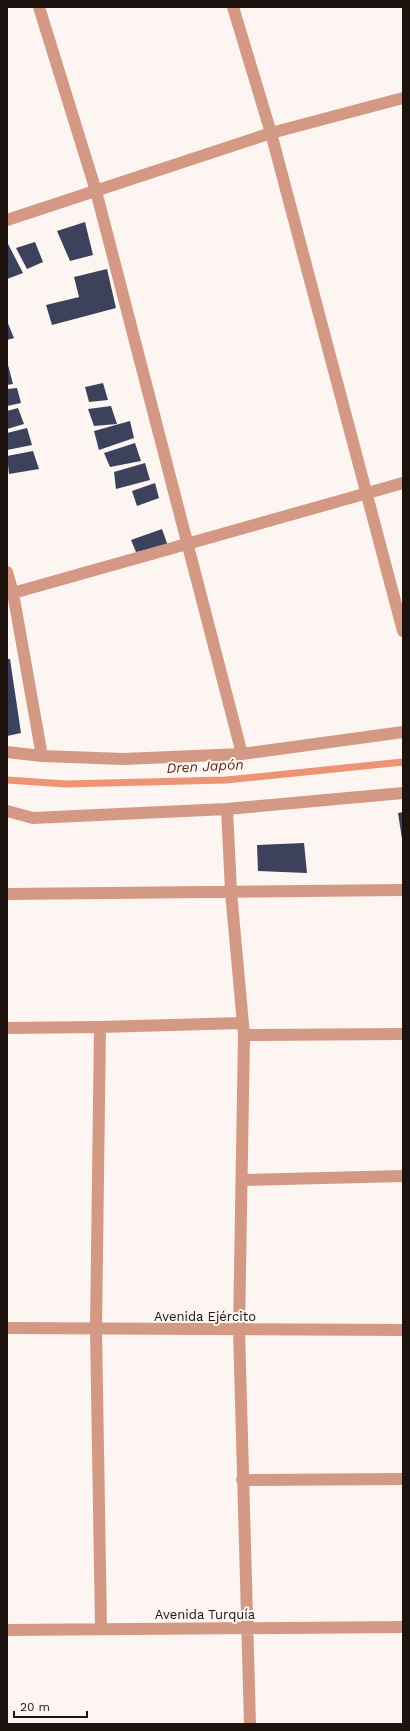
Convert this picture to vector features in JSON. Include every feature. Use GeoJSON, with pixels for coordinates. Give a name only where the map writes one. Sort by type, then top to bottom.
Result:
{"type":"FeatureCollection","features":[{"type":"Feature","properties":{"kind":"street"},"geometry":{"type":"LineString","coordinates":[[39,7],[96,191],[242,754]]}},
{"type":"Feature","properties":{"kind":"street"},"geometry":{"type":"LineString","coordinates":[[233,7],[271,133],[403,631]]}},
{"type":"Feature","properties":{"kind":"street"},"geometry":{"type":"LineString","coordinates":[[7,220],[271,133],[403,98]]}},
{"type":"Feature","properties":{"kind":"street"},"geometry":{"type":"LineString","coordinates":[[12,593],[403,484]]}},
{"type":"Feature","properties":{"kind":"street"},"geometry":{"type":"LineString","coordinates":[[7,572],[42,756]]}},
{"type":"Feature","properties":{"kind":"street"},"geometry":{"type":"LineString","coordinates":[[7,752],[42,756],[122,759],[242,754],[403,732]]}},
{"type":"Feature","properties":{"kind":"street"},"geometry":{"type":"LineString","coordinates":[[7,811],[33,818],[227,809],[403,793]]}},
{"type":"Feature","properties":{"kind":"street"},"geometry":{"type":"LineString","coordinates":[[227,809],[232,892],[244,1035],[239,1330],[246,1628],[250,1724]]}},
{"type":"Feature","properties":{"kind":"street"},"geometry":{"type":"LineString","coordinates":[[7,894],[403,890]]}},
{"type":"Feature","properties":{"kind":"street"},"geometry":{"type":"LineString","coordinates":[[7,1028],[242,1023]]}},
{"type":"Feature","properties":{"kind":"street"},"geometry":{"type":"LineString","coordinates":[[100,1027],[96,1329],[101,1628]]}},
{"type":"Feature","properties":{"kind":"street"},"geometry":{"type":"LineString","coordinates":[[244,1035],[403,1034]]}},
{"type":"Feature","properties":{"kind":"street"},"geometry":{"type":"LineString","coordinates":[[242,1180],[403,1176]]}},
{"type":"Feature","properties":{"kind":"street","name":"Avenida Ejército"},"geometry":{"type":"LineString","coordinates":[[7,1328],[403,1330]]}},
{"type":"Feature","properties":{"kind":"street"},"geometry":{"type":"LineString","coordinates":[[242,1480],[403,1479]]}},
{"type":"Feature","properties":{"kind":"street","name":"Avenida Turquía"},"geometry":{"type":"LineString","coordinates":[[7,1630],[101,1628],[403,1627]]}},
{"type":"Feature","properties":{"kind":"building"},"geometry":{"type":"Polygon","coordinates":[[[85,222],[93,255],[70,261],[57,231],[85,222]]]}},
{"type":"Feature","properties":{"kind":"building"},"geometry":{"type":"Polygon","coordinates":[[[7,242],[23,273],[7,279],[7,242]]]}},
{"type":"Feature","properties":{"kind":"building"},"geometry":{"type":"Polygon","coordinates":[[[35,242],[43,262],[27,269],[16,248],[35,242]]]}},
{"type":"Feature","properties":{"kind":"building"},"geometry":{"type":"Polygon","coordinates":[[[107,269],[116,308],[52,325],[46,305],[79,297],[74,277],[107,269]]]}},
{"type":"Feature","properties":{"kind":"building"},"geometry":{"type":"Polygon","coordinates":[[[7,321],[14,338],[7,340],[7,321]]]}},
{"type":"Feature","properties":{"kind":"building"},"geometry":{"type":"Polygon","coordinates":[[[8,365],[13,384],[7,385],[7,366],[8,365]]]}},
{"type":"Feature","properties":{"kind":"building"},"geometry":{"type":"Polygon","coordinates":[[[103,383],[108,400],[89,402],[85,387],[103,383]]]}},
{"type":"Feature","properties":{"kind":"building"},"geometry":{"type":"Polygon","coordinates":[[[17,388],[21,403],[7,406],[7,389],[17,388]]]}},
{"type":"Feature","properties":{"kind":"building"},"geometry":{"type":"Polygon","coordinates":[[[111,406],[117,424],[94,426],[88,409],[111,406]]]}},
{"type":"Feature","properties":{"kind":"building"},"geometry":{"type":"Polygon","coordinates":[[[18,408],[24,424],[7,429],[7,411],[18,408]]]}},
{"type":"Feature","properties":{"kind":"building"},"geometry":{"type":"Polygon","coordinates":[[[130,421],[134,438],[99,450],[94,431],[130,421]]]}},
{"type":"Feature","properties":{"kind":"building"},"geometry":{"type":"Polygon","coordinates":[[[27,428],[32,445],[7,450],[7,433],[27,428]]]}},
{"type":"Feature","properties":{"kind":"building"},"geometry":{"type":"Polygon","coordinates":[[[135,443],[141,461],[110,467],[104,453],[135,443]]]}},
{"type":"Feature","properties":{"kind":"building"},"geometry":{"type":"Polygon","coordinates":[[[33,451],[39,469],[9,474],[7,456],[33,451]]]}},
{"type":"Feature","properties":{"kind":"building"},"geometry":{"type":"Polygon","coordinates":[[[145,463],[150,480],[116,489],[114,472],[145,463]]]}},
{"type":"Feature","properties":{"kind":"building"},"geometry":{"type":"Polygon","coordinates":[[[155,483],[159,498],[137,506],[132,491],[155,483]]]}},
{"type":"Feature","properties":{"kind":"building"},"geometry":{"type":"Polygon","coordinates":[[[162,529],[168,546],[136,552],[131,540],[162,529]]]}},
{"type":"Feature","properties":{"kind":"building"},"geometry":{"type":"Polygon","coordinates":[[[7,659],[10,659],[21,733],[7,736],[7,659]]]}},
{"type":"Feature","properties":{"kind":"building"},"geometry":{"type":"Polygon","coordinates":[[[403,812],[403,839],[402,839],[398,813],[403,812]]]}},
{"type":"Feature","properties":{"kind":"building"},"geometry":{"type":"Polygon","coordinates":[[[304,843],[307,873],[258,871],[257,845],[304,843]]]}},
{"type":"Feature","properties":{"kind":"waterway","name":"Dren Japón"},"geometry":{"type":"LineString","coordinates":[[7,780],[66,784],[226,780],[403,762]]}}]}
